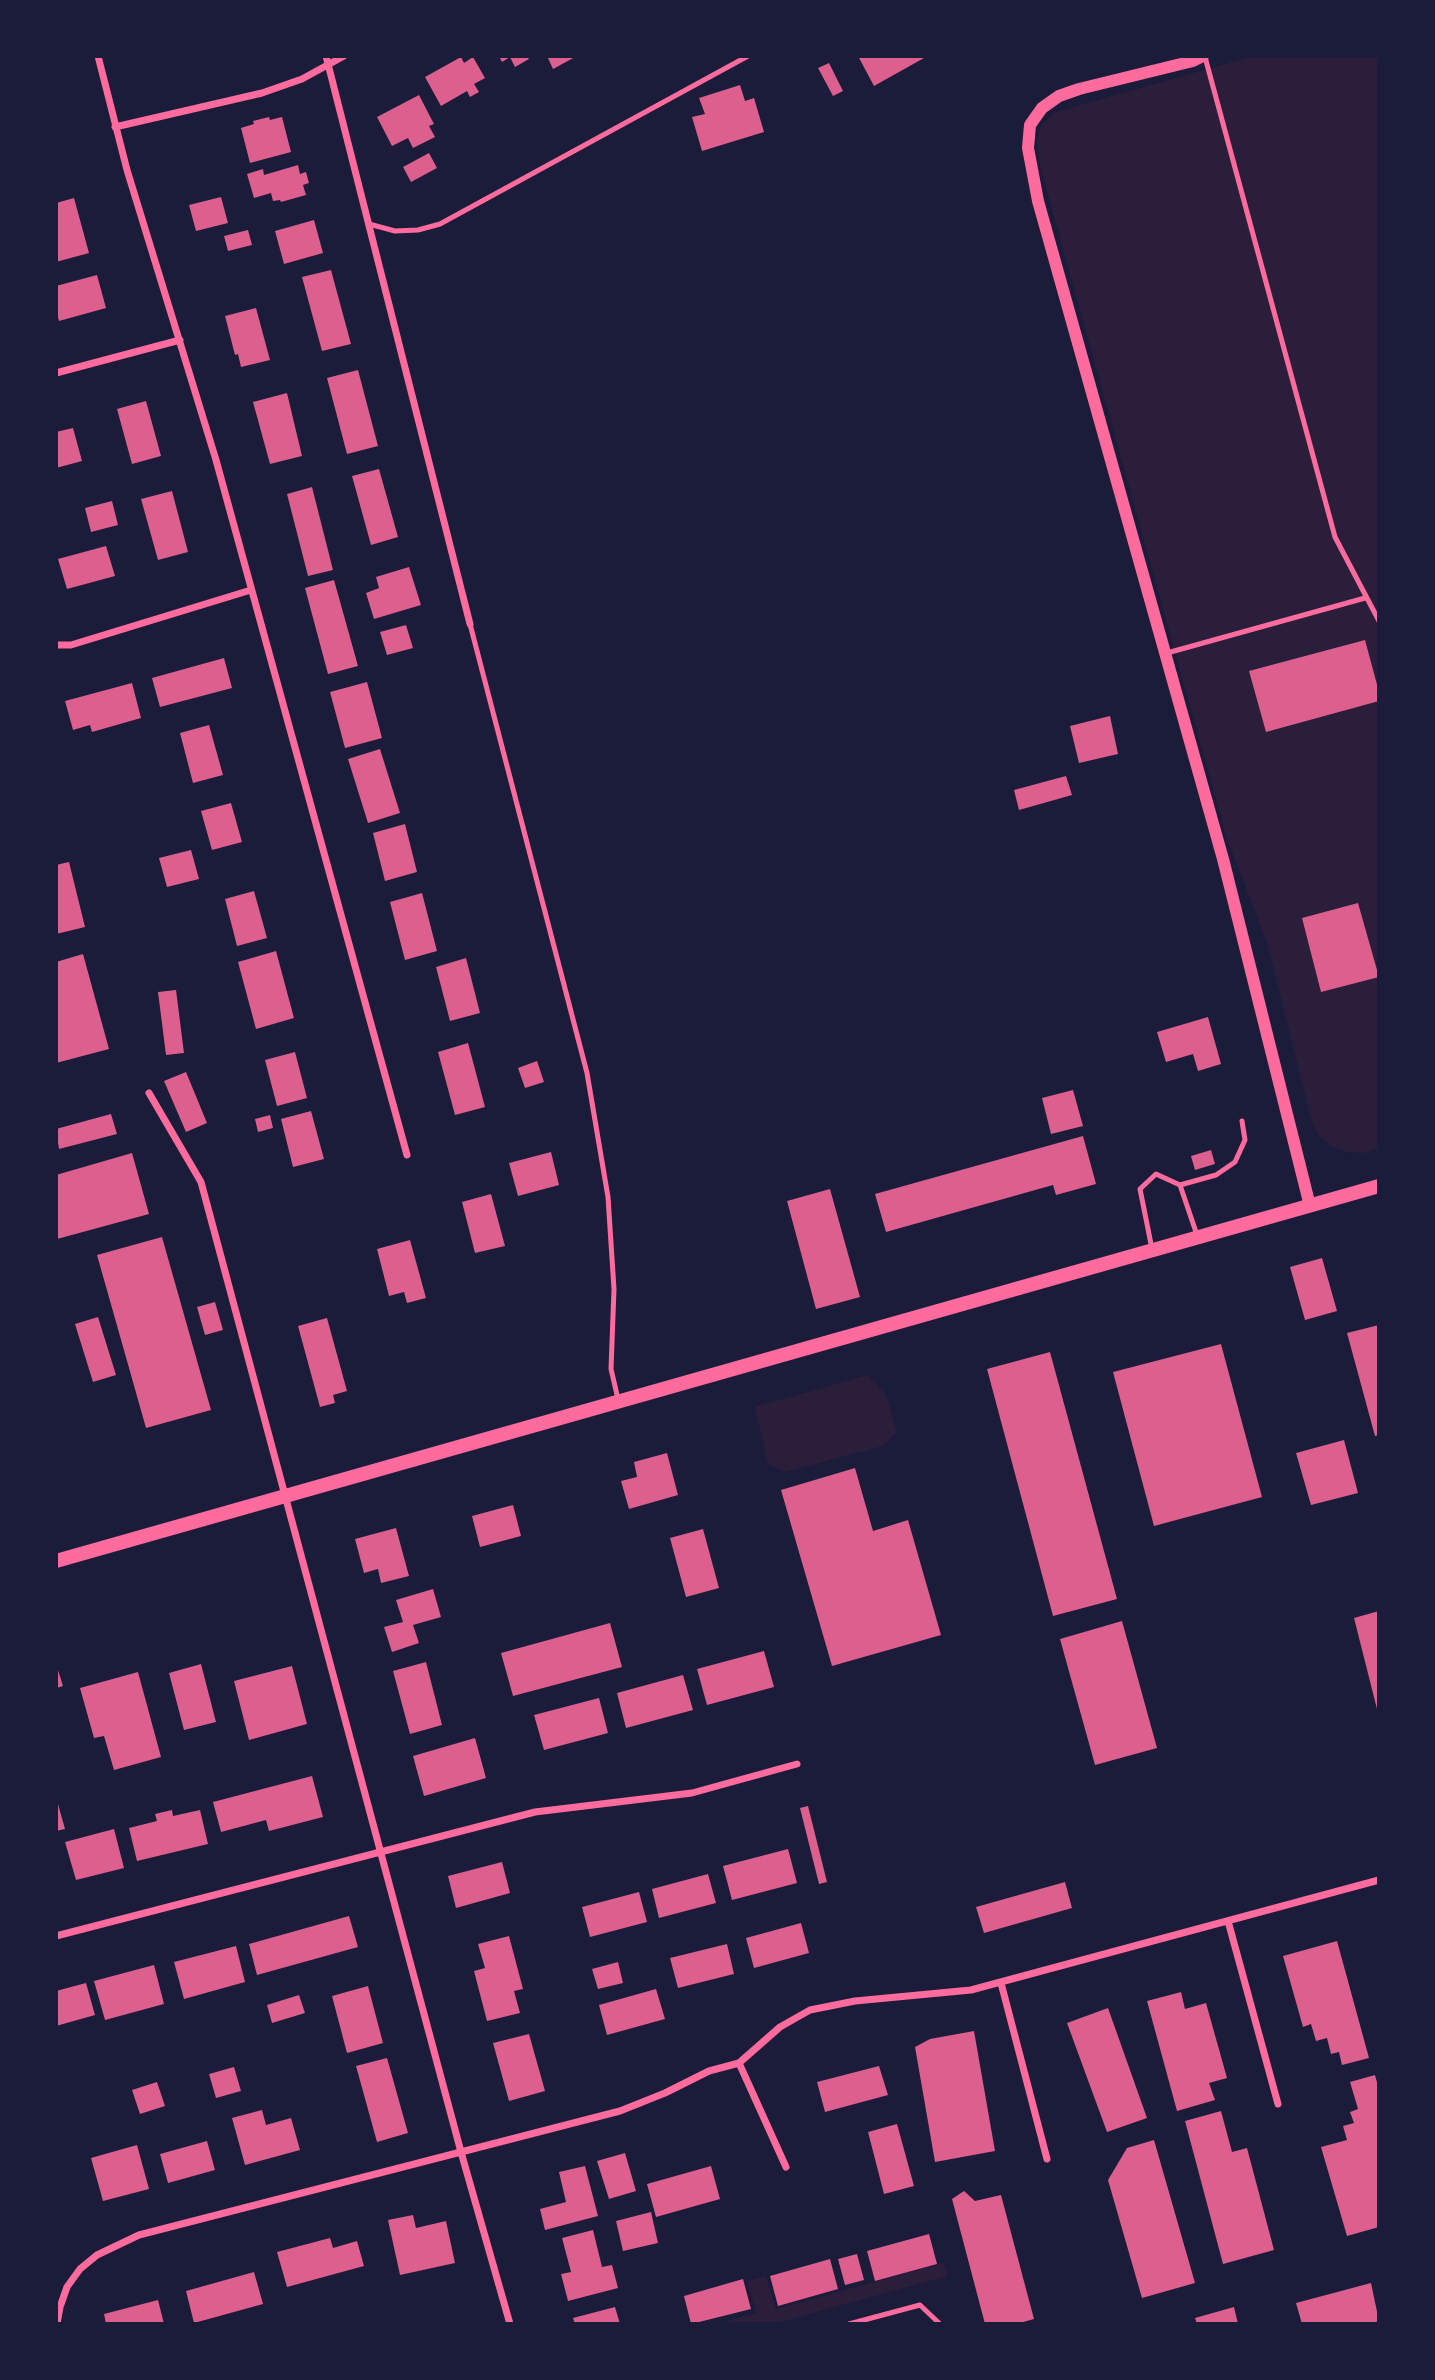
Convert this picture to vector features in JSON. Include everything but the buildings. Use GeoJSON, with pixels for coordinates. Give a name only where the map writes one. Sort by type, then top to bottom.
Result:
{"type":"FeatureCollection","features":[{"type":"Feature","properties":{"kind":"main road"},"geometry":{"type":"LineString","coordinates":[[56,1561],[1379,1186]]}},
{"type":"Feature","properties":{"kind":"street"},"geometry":{"type":"LineString","coordinates":[[98,56],[127,170],[216,460],[407,1156]]}},
{"type":"Feature","properties":{"kind":"street"},"geometry":{"type":"LineString","coordinates":[[326,56],[470,624]]}},
{"type":"Feature","properties":{"kind":"street"},"geometry":{"type":"LineString","coordinates":[[115,127],[262,93],[302,79],[344,56]]}},
{"type":"Feature","properties":{"kind":"street"},"geometry":{"type":"LineString","coordinates":[[1204,56],[1059,96],[1041,108],[1031,125],[1028,148],[1038,201],[1223,859],[1310,1206]]}},
{"type":"Feature","properties":{"kind":"street"},"geometry":{"type":"LineString","coordinates":[[56,373],[180,340]]}},
{"type":"Feature","properties":{"kind":"street"},"geometry":{"type":"LineString","coordinates":[[56,645],[71,645],[251,590]]}},
{"type":"Feature","properties":{"kind":"street"},"geometry":{"type":"LineString","coordinates":[[149,1093],[201,1182],[461,2152],[510,2324]]}},
{"type":"Feature","properties":{"kind":"street"},"geometry":{"type":"LineString","coordinates":[[56,1936],[536,1812],[692,1793],[797,1764]]}},
{"type":"Feature","properties":{"kind":"street"},"geometry":{"type":"LineString","coordinates":[[57,2324],[68,2287],[80,2269],[117,2244],[186,2222],[620,2110],[665,2093],[709,2071],[739,2063],[780,2026],[810,2010],[855,2001],[971,1990],[1379,1880]]}},
{"type":"Feature","properties":{"kind":"street"},"geometry":{"type":"LineString","coordinates":[[1228,1922],[1278,2104]]}},
{"type":"Feature","properties":{"kind":"street"},"geometry":{"type":"LineString","coordinates":[[1001,1983],[1047,2159]]}},
{"type":"Feature","properties":{"kind":"street"},"geometry":{"type":"LineString","coordinates":[[739,2063],[786,2167]]}},
{"type":"Feature","properties":{"kind":"lane"},"geometry":{"type":"LineString","coordinates":[[369,224],[395,231],[440,225],[748,56]]}},
{"type":"Feature","properties":{"kind":"lane"},"geometry":{"type":"LineString","coordinates":[[1204,56],[1335,537],[1379,621]]}},
{"type":"Feature","properties":{"kind":"lane"},"geometry":{"type":"LineString","coordinates":[[1167,653],[1366,598]]}},
{"type":"Feature","properties":{"kind":"lane"},"geometry":{"type":"LineString","coordinates":[[470,624],[587,1073],[608,1197],[614,1289],[611,1369],[619,1402]]}},
{"type":"Feature","properties":{"kind":"lane"},"geometry":{"type":"LineString","coordinates":[[1152,1251],[1140,1189],[1156,1174],[1180,1185],[1216,1175],[1235,1162],[1245,1140],[1242,1121]]}},
{"type":"Feature","properties":{"kind":"lane"},"geometry":{"type":"LineString","coordinates":[[1180,1185],[1198,1239]]}},
{"type":"Feature","properties":{"kind":"lane"},"geometry":{"type":"LineString","coordinates":[[849,2324],[920,2305],[940,2324]]}},
{"type":"Feature","properties":{"kind":"shaded area"},"geometry":{"type":"Polygon","coordinates":[[[1253,56],[1379,56],[1379,1148],[1364,1153],[1333,1147],[1319,1136],[1312,1123],[1267,943],[1226,836],[1040,166],[1037,141],[1041,126],[1053,113],[1253,56]]]}},
{"type":"Feature","properties":{"kind":"shaded area"},"geometry":{"type":"Polygon","coordinates":[[[868,1375],[886,1395],[897,1432],[883,1446],[785,1472],[768,1464],[755,1407],[868,1375]]]}},
{"type":"Feature","properties":{"kind":"shaded area"},"geometry":{"type":"Polygon","coordinates":[[[944,2263],[948,2276],[773,2324],[715,2324],[756,2313],[747,2281],[766,2276],[776,2309],[944,2263]]]}}]}
